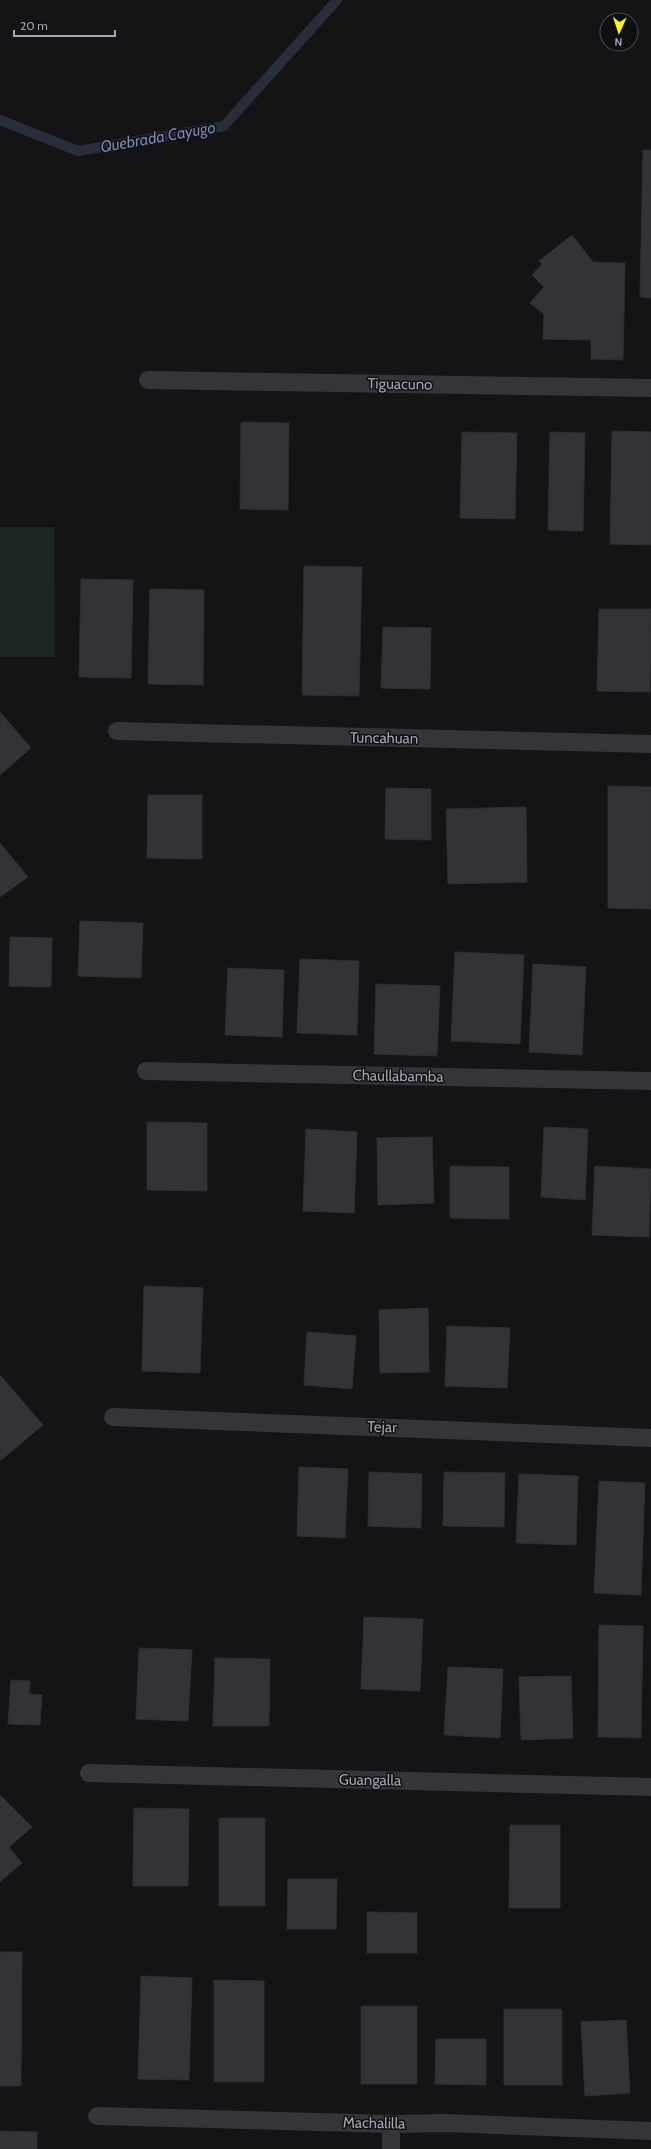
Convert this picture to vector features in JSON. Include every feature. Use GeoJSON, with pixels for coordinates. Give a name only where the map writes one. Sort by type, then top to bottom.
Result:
{"type":"FeatureCollection","features":[{"type":"Feature","properties":{"kind":"lane","name":"Tiguacuno"},"geometry":{"type":"LineString","coordinates":[[148,380],[651,388]]}},
{"type":"Feature","properties":{"kind":"lane","name":"Tuncahuan"},"geometry":{"type":"LineString","coordinates":[[118,731],[651,744]]}},
{"type":"Feature","properties":{"kind":"lane","name":"Chaullabamba"},"geometry":{"type":"LineString","coordinates":[[146,1071],[651,1081]]}},
{"type":"Feature","properties":{"kind":"lane","name":"Tejar"},"geometry":{"type":"LineString","coordinates":[[113,1417],[651,1438]]}},
{"type":"Feature","properties":{"kind":"lane","name":"Guangalla"},"geometry":{"type":"LineString","coordinates":[[89,1773],[651,1787]]}},
{"type":"Feature","properties":{"kind":"lane","name":"Machalilla"},"geometry":{"type":"LineString","coordinates":[[97,2116],[391,2124],[446,2123],[651,2131]]}},
{"type":"Feature","properties":{"kind":"lane"},"geometry":{"type":"LineString","coordinates":[[391,2124],[391,2149]]}},
{"type":"Feature","properties":{"kind":"shaded area"},"geometry":{"type":"Polygon","coordinates":[[[0,527],[54,527],[55,657],[0,657],[0,527]]]}},
{"type":"Feature","properties":{"kind":"building"},"geometry":{"type":"Polygon","coordinates":[[[643,150],[651,150],[651,298],[640,297],[643,150]]]}},
{"type":"Feature","properties":{"kind":"building"},"geometry":{"type":"Polygon","coordinates":[[[572,235],[593,262],[625,263],[623,360],[591,359],[591,340],[543,339],[544,314],[530,303],[544,287],[532,275],[542,264],[539,261],[572,235]]]}},
{"type":"Feature","properties":{"kind":"building"},"geometry":{"type":"Polygon","coordinates":[[[241,422],[289,423],[288,510],[240,509],[241,422]]]}},
{"type":"Feature","properties":{"kind":"building"},"geometry":{"type":"Polygon","coordinates":[[[612,431],[651,432],[651,545],[610,544],[612,431]]]}},
{"type":"Feature","properties":{"kind":"building"},"geometry":{"type":"Polygon","coordinates":[[[462,432],[517,433],[515,519],[460,518],[462,432]]]}},
{"type":"Feature","properties":{"kind":"building"},"geometry":{"type":"Polygon","coordinates":[[[550,432],[585,433],[583,531],[548,530],[550,432]]]}},
{"type":"Feature","properties":{"kind":"building"},"geometry":{"type":"Polygon","coordinates":[[[304,566],[362,567],[359,696],[302,695],[304,566]]]}},
{"type":"Feature","properties":{"kind":"building"},"geometry":{"type":"Polygon","coordinates":[[[81,579],[133,580],[131,678],[79,677],[81,579]]]}},
{"type":"Feature","properties":{"kind":"building"},"geometry":{"type":"Polygon","coordinates":[[[150,589],[204,590],[203,685],[148,684],[150,589]]]}},
{"type":"Feature","properties":{"kind":"building"},"geometry":{"type":"Polygon","coordinates":[[[599,609],[651,609],[650,692],[597,691],[599,609]]]}},
{"type":"Feature","properties":{"kind":"building"},"geometry":{"type":"Polygon","coordinates":[[[383,627],[431,628],[430,689],[381,688],[383,627]]]}},
{"type":"Feature","properties":{"kind":"building"},"geometry":{"type":"Polygon","coordinates":[[[0,712],[31,748],[0,775],[0,712]]]}},
{"type":"Feature","properties":{"kind":"building"},"geometry":{"type":"Polygon","coordinates":[[[608,786],[651,787],[651,909],[608,908],[608,786]]]}},
{"type":"Feature","properties":{"kind":"building"},"geometry":{"type":"Polygon","coordinates":[[[386,788],[431,789],[431,840],[385,839],[386,788]]]}},
{"type":"Feature","properties":{"kind":"building"},"geometry":{"type":"Polygon","coordinates":[[[148,795],[202,795],[202,859],[147,858],[148,795]]]}},
{"type":"Feature","properties":{"kind":"building"},"geometry":{"type":"Polygon","coordinates":[[[526,807],[527,882],[448,884],[446,809],[526,807]]]}},
{"type":"Feature","properties":{"kind":"building"},"geometry":{"type":"Polygon","coordinates":[[[0,843],[28,877],[0,897],[0,843]]]}},
{"type":"Feature","properties":{"kind":"building"},"geometry":{"type":"Polygon","coordinates":[[[80,921],[143,923],[141,978],[78,976],[80,921]]]}},
{"type":"Feature","properties":{"kind":"building"},"geometry":{"type":"Polygon","coordinates":[[[10,937],[52,938],[51,987],[9,986],[10,937]]]}},
{"type":"Feature","properties":{"kind":"building"},"geometry":{"type":"Polygon","coordinates":[[[455,952],[524,955],[520,1044],[451,1041],[455,952]]]}},
{"type":"Feature","properties":{"kind":"building"},"geometry":{"type":"Polygon","coordinates":[[[300,959],[359,961],[357,1035],[297,1033],[300,959]]]}},
{"type":"Feature","properties":{"kind":"building"},"geometry":{"type":"Polygon","coordinates":[[[533,964],[586,967],[582,1055],[529,1052],[533,964]]]}},
{"type":"Feature","properties":{"kind":"building"},"geometry":{"type":"Polygon","coordinates":[[[228,968],[284,970],[282,1037],[225,1035],[228,968]]]}},
{"type":"Feature","properties":{"kind":"building"},"geometry":{"type":"Polygon","coordinates":[[[376,984],[440,986],[437,1056],[374,1054],[376,984]]]}},
{"type":"Feature","properties":{"kind":"building"},"geometry":{"type":"Polygon","coordinates":[[[147,1122],[207,1123],[207,1191],[147,1190],[147,1122]]]}},
{"type":"Feature","properties":{"kind":"building"},"geometry":{"type":"Polygon","coordinates":[[[544,1127],[588,1129],[585,1200],[541,1197],[544,1127]]]}},
{"type":"Feature","properties":{"kind":"building"},"geometry":{"type":"Polygon","coordinates":[[[306,1129],[357,1132],[354,1213],[303,1211],[306,1129]]]}},
{"type":"Feature","properties":{"kind":"building"},"geometry":{"type":"Polygon","coordinates":[[[432,1137],[434,1203],[378,1205],[377,1138],[432,1137]]]}},
{"type":"Feature","properties":{"kind":"building"},"geometry":{"type":"Polygon","coordinates":[[[450,1166],[509,1167],[509,1219],[450,1218],[450,1166]]]}},
{"type":"Feature","properties":{"kind":"building"},"geometry":{"type":"Polygon","coordinates":[[[595,1166],[651,1169],[649,1237],[592,1235],[595,1166]]]}},
{"type":"Feature","properties":{"kind":"building"},"geometry":{"type":"Polygon","coordinates":[[[144,1286],[203,1288],[200,1373],[142,1371],[144,1286]]]}},
{"type":"Feature","properties":{"kind":"building"},"geometry":{"type":"Polygon","coordinates":[[[428,1308],[429,1372],[380,1373],[379,1310],[428,1308]]]}},
{"type":"Feature","properties":{"kind":"building"},"geometry":{"type":"Polygon","coordinates":[[[447,1326],[510,1328],[507,1388],[445,1386],[447,1326]]]}},
{"type":"Feature","properties":{"kind":"building"},"geometry":{"type":"Polygon","coordinates":[[[307,1332],[356,1336],[352,1389],[304,1385],[307,1332]]]}},
{"type":"Feature","properties":{"kind":"building"},"geometry":{"type":"Polygon","coordinates":[[[0,1375],[43,1425],[0,1461],[0,1375]]]}},
{"type":"Feature","properties":{"kind":"building"},"geometry":{"type":"Polygon","coordinates":[[[299,1467],[348,1469],[345,1538],[297,1536],[299,1467]]]}},
{"type":"Feature","properties":{"kind":"building"},"geometry":{"type":"Polygon","coordinates":[[[369,1472],[422,1474],[421,1528],[368,1526],[369,1472]]]}},
{"type":"Feature","properties":{"kind":"building"},"geometry":{"type":"Polygon","coordinates":[[[444,1472],[505,1473],[504,1527],[443,1526],[444,1472]]]}},
{"type":"Feature","properties":{"kind":"building"},"geometry":{"type":"Polygon","coordinates":[[[519,1474],[578,1476],[576,1545],[516,1543],[519,1474]]]}},
{"type":"Feature","properties":{"kind":"building"},"geometry":{"type":"Polygon","coordinates":[[[599,1481],[645,1483],[641,1595],[594,1593],[599,1481]]]}},
{"type":"Feature","properties":{"kind":"building"},"geometry":{"type":"Polygon","coordinates":[[[364,1617],[423,1619],[420,1691],[361,1689],[364,1617]]]}},
{"type":"Feature","properties":{"kind":"building"},"geometry":{"type":"Polygon","coordinates":[[[599,1625],[643,1626],[641,1738],[598,1737],[599,1625]]]}},
{"type":"Feature","properties":{"kind":"building"},"geometry":{"type":"Polygon","coordinates":[[[139,1648],[192,1650],[188,1721],[136,1719],[139,1648]]]}},
{"type":"Feature","properties":{"kind":"building"},"geometry":{"type":"Polygon","coordinates":[[[215,1658],[270,1659],[269,1726],[213,1726],[215,1658]]]}},
{"type":"Feature","properties":{"kind":"building"},"geometry":{"type":"Polygon","coordinates":[[[448,1667],[503,1669],[500,1738],[444,1735],[448,1667]]]}},
{"type":"Feature","properties":{"kind":"building"},"geometry":{"type":"Polygon","coordinates":[[[571,1676],[573,1738],[521,1740],[519,1677],[571,1676]]]}},
{"type":"Feature","properties":{"kind":"building"},"geometry":{"type":"Polygon","coordinates":[[[11,1680],[30,1681],[29,1694],[42,1695],[40,1725],[8,1724],[11,1680]]]}},
{"type":"Feature","properties":{"kind":"building"},"geometry":{"type":"Polygon","coordinates":[[[0,1795],[32,1827],[9,1847],[22,1863],[0,1882],[0,1795]]]}},
{"type":"Feature","properties":{"kind":"building"},"geometry":{"type":"Polygon","coordinates":[[[134,1808],[189,1809],[188,1886],[133,1886],[134,1808]]]}},
{"type":"Feature","properties":{"kind":"building"},"geometry":{"type":"Polygon","coordinates":[[[219,1818],[265,1818],[265,1906],[219,1906],[219,1818]]]}},
{"type":"Feature","properties":{"kind":"building"},"geometry":{"type":"Polygon","coordinates":[[[510,1825],[560,1825],[560,1908],[509,1908],[510,1825]]]}},
{"type":"Feature","properties":{"kind":"building"},"geometry":{"type":"Polygon","coordinates":[[[288,1879],[337,1879],[336,1929],[287,1929],[288,1879]]]}},
{"type":"Feature","properties":{"kind":"building"},"geometry":{"type":"Polygon","coordinates":[[[367,1912],[417,1913],[417,1953],[367,1953],[367,1912]]]}},
{"type":"Feature","properties":{"kind":"building"},"geometry":{"type":"Polygon","coordinates":[[[0,1952],[22,1952],[21,2086],[0,2086],[0,1952]]]}},
{"type":"Feature","properties":{"kind":"building"},"geometry":{"type":"Polygon","coordinates":[[[141,1976],[192,1978],[189,2080],[138,2079],[141,1976]]]}},
{"type":"Feature","properties":{"kind":"building"},"geometry":{"type":"Polygon","coordinates":[[[214,1980],[264,1981],[264,2082],[214,2082],[214,1980]]]}},
{"type":"Feature","properties":{"kind":"building"},"geometry":{"type":"Polygon","coordinates":[[[361,2006],[417,2006],[417,2084],[361,2084],[361,2006]]]}},
{"type":"Feature","properties":{"kind":"building"},"geometry":{"type":"Polygon","coordinates":[[[504,2009],[562,2009],[562,2085],[504,2085],[504,2009]]]}},
{"type":"Feature","properties":{"kind":"building"},"geometry":{"type":"Polygon","coordinates":[[[626,2020],[630,2093],[585,2096],[581,2022],[626,2020]]]}},
{"type":"Feature","properties":{"kind":"building"},"geometry":{"type":"Polygon","coordinates":[[[436,2039],[486,2039],[486,2085],[435,2084],[436,2039]]]}},
{"type":"Feature","properties":{"kind":"building"},"geometry":{"type":"Polygon","coordinates":[[[0,2131],[37,2132],[37,2149],[0,2149],[0,2131]]]}},
{"type":"Feature","properties":{"kind":"waterway","name":"Quebrada Cayugo"},"geometry":{"type":"LineString","coordinates":[[0,120],[78,151],[224,126],[337,0]]}}]}
